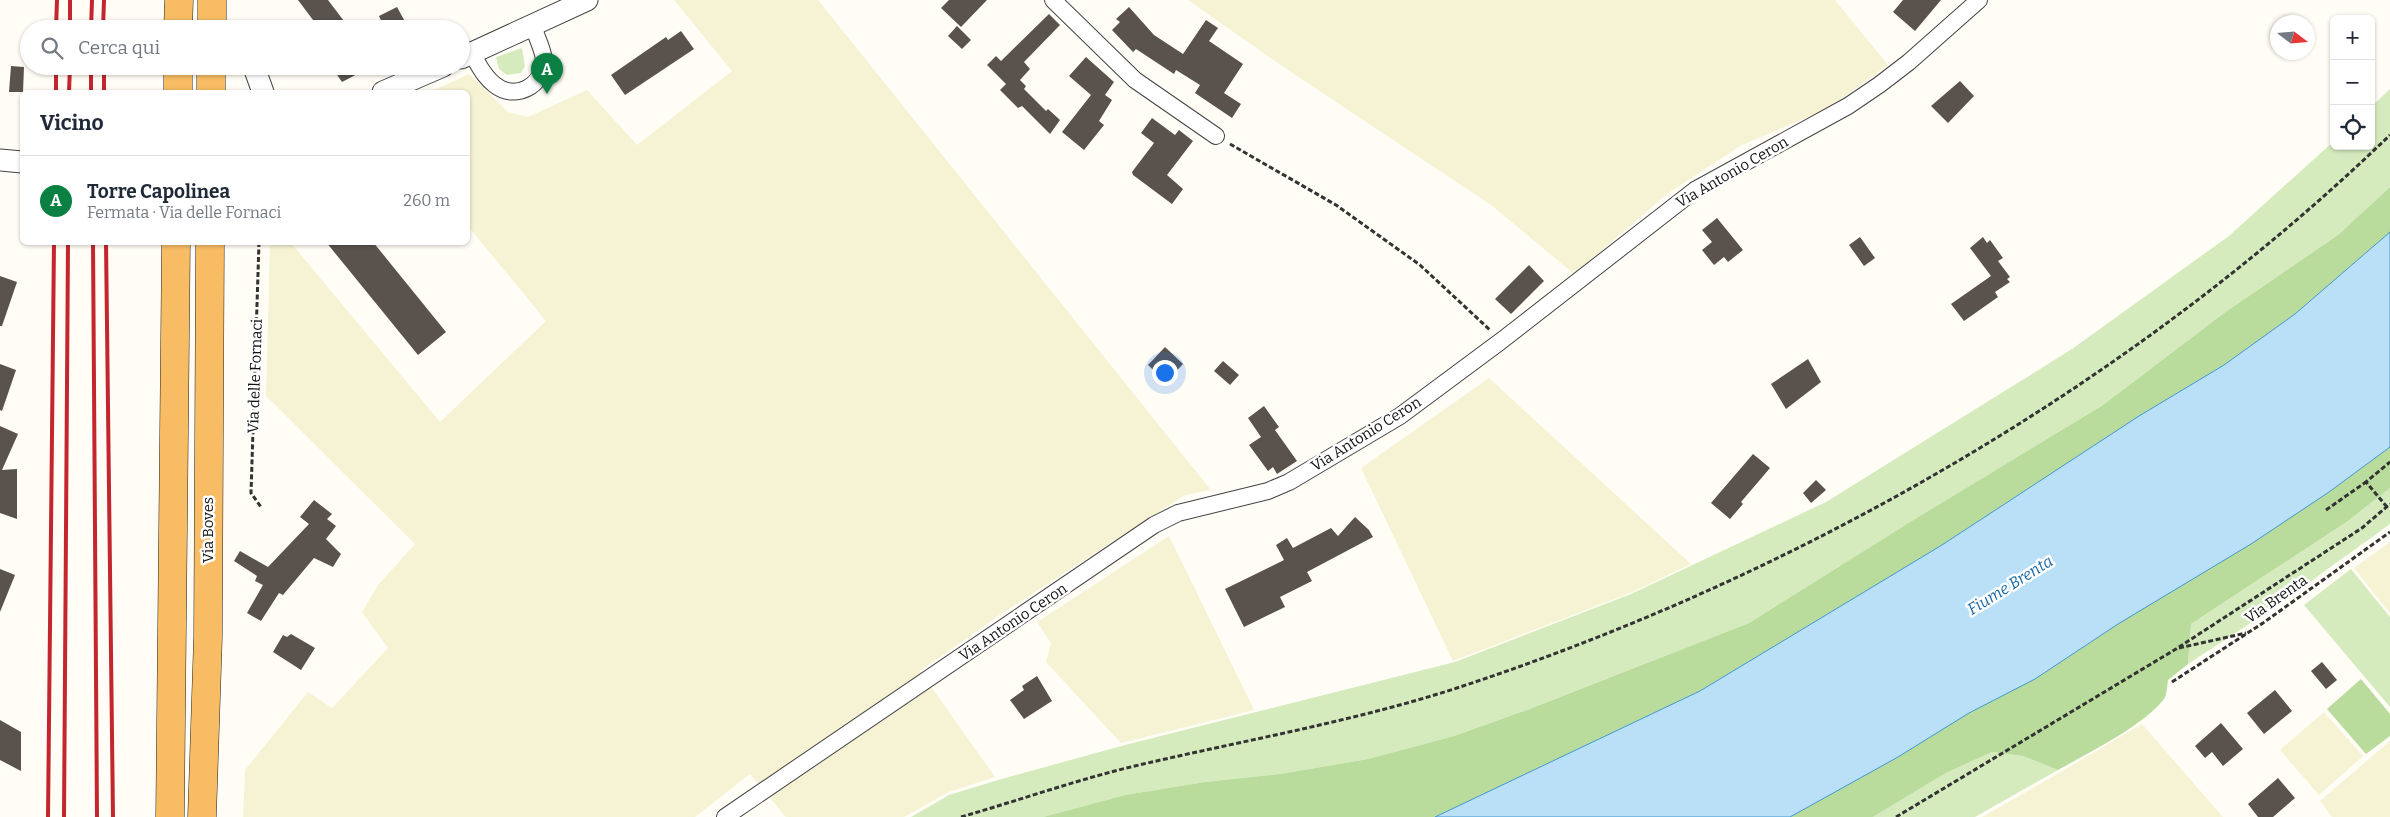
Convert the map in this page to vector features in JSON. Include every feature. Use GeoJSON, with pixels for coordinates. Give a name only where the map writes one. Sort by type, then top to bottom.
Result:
{"type":"FeatureCollection","features":[{"type":"Feature","properties":{"kind":"highway"},"geometry":{"type":"LineString","coordinates":[[178,20],[179,0]]}},
{"type":"Feature","properties":{"kind":"highway"},"geometry":{"type":"LineString","coordinates":[[212,0],[212,20]]}},
{"type":"Feature","properties":{"kind":"highway"},"geometry":{"type":"LineString","coordinates":[[178,75],[178,90]]}},
{"type":"Feature","properties":{"kind":"highway"},"geometry":{"type":"LineString","coordinates":[[211,75],[211,90]]}},
{"type":"Feature","properties":{"kind":"highway"},"geometry":{"type":"LineString","coordinates":[[170,817],[176,245]]}},
{"type":"Feature","properties":{"kind":"highway","name":"Via Boves"},"geometry":{"type":"LineString","coordinates":[[202,817],[208,637],[210,245]]}},
{"type":"Feature","properties":{"kind":"street"},"geometry":{"type":"LineString","coordinates":[[470,55],[587,0]]}},
{"type":"Feature","properties":{"kind":"street"},"geometry":{"type":"LineString","coordinates":[[1053,0],[1135,80],[1216,136]]}},
{"type":"Feature","properties":{"kind":"street","name":"Via Antonio Ceron"},"geometry":{"type":"LineString","coordinates":[[725,817],[1154,526],[1178,513],[1260,493],[1289,482],[1400,416],[1502,340],[1695,190],[1848,106],[1909,62],[1979,0]]}},
{"type":"Feature","properties":{"kind":"street"},"geometry":{"type":"LineString","coordinates":[[470,59],[496,86],[512,92],[526,90],[536,83],[541,73],[544,59],[533,26]]}},
{"type":"Feature","properties":{"kind":"street"},"geometry":{"type":"LineString","coordinates":[[257,75],[262,90]]}},
{"type":"Feature","properties":{"kind":"street"},"geometry":{"type":"LineString","coordinates":[[388,90],[422,75]]}},
{"type":"Feature","properties":{"kind":"street"},"geometry":{"type":"LineString","coordinates":[[0,160],[20,162]]}},
{"type":"Feature","properties":{"kind":"path"},"geometry":{"type":"LineString","coordinates":[[960,817],[1133,766],[1375,711],[1458,688],[1636,623],[1741,576],[1844,525],[1968,455],[2089,377],[2168,322],[2248,261],[2332,192],[2390,135]]}},
{"type":"Feature","properties":{"kind":"path"},"geometry":{"type":"LineString","coordinates":[[1216,136],[1336,205],[1420,265],[1502,340]]}},
{"type":"Feature","properties":{"kind":"path","name":"Via delle Fornaci"},"geometry":{"type":"LineString","coordinates":[[260,245],[251,493],[261,507]]}},
{"type":"Feature","properties":{"kind":"path"},"geometry":{"type":"LineString","coordinates":[[2326,510],[2366,482],[2390,462]]}},
{"type":"Feature","properties":{"kind":"path"},"geometry":{"type":"LineString","coordinates":[[1896,817],[2176,648],[2362,528],[2388,506],[2366,482]]}},
{"type":"Feature","properties":{"kind":"path","name":"Via Brenta"},"geometry":{"type":"LineString","coordinates":[[2172,682],[2249,632],[2390,532]]}},
{"type":"Feature","properties":{"kind":"path"},"geometry":{"type":"LineString","coordinates":[[2176,648],[2249,632]]}},
{"type":"Feature","properties":{"kind":"shaded area"},"geometry":{"type":"Polygon","coordinates":[[[674,0],[818,0],[1211,490],[1185,495],[1001,614],[920,671],[995,777],[949,792],[904,817],[786,817],[750,774],[695,817],[243,817],[245,770],[308,692],[332,708],[388,648],[362,612],[378,585],[415,544],[266,396],[270,245],[293,245],[440,422],[546,321],[470,228],[470,90],[434,90],[470,75],[508,112],[528,117],[587,90],[637,145],[732,71],[674,0]]]}},
{"type":"Feature","properties":{"kind":"shaded area"},"geometry":{"type":"Polygon","coordinates":[[[1188,0],[1835,0],[1888,65],[1829,108],[1740,146],[1667,194],[1574,274],[1491,205],[1282,66],[1188,0]]]}},
{"type":"Feature","properties":{"kind":"shaded area"},"geometry":{"type":"Polygon","coordinates":[[[1489,378],[1691,564],[1630,593],[1453,661],[1361,468],[1489,378]]]}},
{"type":"Feature","properties":{"kind":"shaded area"},"geometry":{"type":"Polygon","coordinates":[[[1169,536],[1254,710],[1121,743],[1046,662],[1051,643],[1037,622],[1169,536]]]}},
{"type":"Feature","properties":{"kind":"shaded area"},"geometry":{"type":"Polygon","coordinates":[[[2390,542],[2390,613],[2354,568],[2390,542]]]}},
{"type":"Feature","properties":{"kind":"shaded area"},"geometry":{"type":"Polygon","coordinates":[[[2324,712],[2363,756],[2319,795],[2280,750],[2324,712]]]}},
{"type":"Feature","properties":{"kind":"shaded area"},"geometry":{"type":"Polygon","coordinates":[[[2142,724],[2223,817],[1982,817],[2061,772],[2142,724]]]}},
{"type":"Feature","properties":{"kind":"shaded area"},"geometry":{"type":"Polygon","coordinates":[[[2390,741],[2390,817],[2332,817],[2320,801],[2390,741]]]}},
{"type":"Feature","properties":{"kind":"green space"},"geometry":{"type":"Polygon","coordinates":[[[522,48],[525,66],[521,73],[507,75],[499,69],[496,57],[522,48]]]}},
{"type":"Feature","properties":{"kind":"green space"},"geometry":{"type":"Polygon","coordinates":[[[2390,89],[2390,187],[2338,235],[2224,313],[2103,405],[1910,522],[1749,623],[1527,710],[1454,736],[1368,759],[1280,774],[1205,782],[1125,795],[1043,817],[911,817],[949,795],[998,780],[1125,745],[1455,662],[1631,594],[1826,502],[2072,349],[2229,236],[2330,145],[2330,150],[2375,150],[2375,103],[2390,89]]]}},
{"type":"Feature","properties":{"kind":"green space"},"geometry":{"type":"Polygon","coordinates":[[[2390,187],[2390,232],[2295,314],[2224,365],[2139,416],[1942,545],[1700,691],[1435,817],[1043,817],[1125,795],[1205,782],[1280,774],[1368,759],[1454,736],[1527,710],[1749,623],[1910,522],[2103,405],[2224,313],[2338,235],[2390,187]]]}},
{"type":"Feature","properties":{"kind":"green space"},"geometry":{"type":"Polygon","coordinates":[[[2390,447],[2390,488],[2348,521],[2191,624],[2188,664],[2168,680],[2165,697],[2155,709],[2129,729],[2058,770],[2023,756],[1992,752],[1946,773],[1873,817],[1790,817],[1898,757],[1969,713],[2035,679],[2118,624],[2251,544],[2329,492],[2390,447]]]}},
{"type":"Feature","properties":{"kind":"green space"},"geometry":{"type":"Polygon","coordinates":[[[2390,488],[2390,524],[2278,605],[2188,664],[2191,624],[2348,521],[2390,488]]]}},
{"type":"Feature","properties":{"kind":"green space"},"geometry":{"type":"Polygon","coordinates":[[[2351,569],[2390,617],[2390,707],[2304,605],[2351,569]]]}},
{"type":"Feature","properties":{"kind":"green space"},"geometry":{"type":"Polygon","coordinates":[[[2361,679],[2390,714],[2390,736],[2366,754],[2327,709],[2361,679]]]}},
{"type":"Feature","properties":{"kind":"green space"},"geometry":{"type":"Polygon","coordinates":[[[1992,752],[2023,756],[2058,770],[1975,817],[1873,817],[1946,773],[1992,752]]]}},
{"type":"Feature","properties":{"kind":"water","name":"Fiume Brenta"},"geometry":{"type":"Polygon","coordinates":[[[2390,232],[2390,447],[2329,492],[2251,544],[2118,624],[2035,679],[1969,713],[1898,757],[1790,817],[1435,817],[1700,691],[1942,545],[2139,416],[2224,365],[2295,314],[2390,232]]]}},
{"type":"Feature","properties":{"kind":"building"},"geometry":{"type":"Polygon","coordinates":[[[298,0],[328,0],[343,20],[313,20],[298,0]]]}},
{"type":"Feature","properties":{"kind":"building"},"geometry":{"type":"Polygon","coordinates":[[[949,0],[987,0],[961,27],[941,8],[949,0]]]}},
{"type":"Feature","properties":{"kind":"building"},"geometry":{"type":"Polygon","coordinates":[[[1903,0],[1941,0],[1915,31],[1893,12],[1903,0]]]}},
{"type":"Feature","properties":{"kind":"building"},"geometry":{"type":"Polygon","coordinates":[[[397,7],[404,20],[381,20],[379,16],[397,7]]]}},
{"type":"Feature","properties":{"kind":"building"},"geometry":{"type":"Polygon","coordinates":[[[1129,7],[1154,35],[1183,54],[1206,20],[1218,28],[1209,41],[1243,64],[1224,93],[1241,104],[1232,118],[1195,93],[1200,85],[1176,70],[1174,74],[1136,49],[1133,52],[1112,30],[1120,22],[1116,19],[1129,7]]]}},
{"type":"Feature","properties":{"kind":"building"},"geometry":{"type":"Polygon","coordinates":[[[1049,14],[1060,25],[1024,62],[1030,69],[1020,80],[1026,86],[1024,89],[1046,111],[1048,109],[1060,120],[1050,134],[1022,106],[1018,108],[1000,90],[1006,84],[987,65],[996,56],[1001,61],[1049,14]]]}},
{"type":"Feature","properties":{"kind":"building"},"geometry":{"type":"Polygon","coordinates":[[[957,26],[971,40],[962,49],[948,36],[957,26]]]}},
{"type":"Feature","properties":{"kind":"building"},"geometry":{"type":"Polygon","coordinates":[[[681,31],[694,49],[625,95],[611,75],[666,37],[668,40],[681,31]]]}},
{"type":"Feature","properties":{"kind":"building"},"geometry":{"type":"Polygon","coordinates":[[[1086,57],[1114,82],[1105,95],[1112,100],[1099,121],[1104,125],[1084,150],[1062,132],[1091,95],[1069,76],[1086,57]]]}},
{"type":"Feature","properties":{"kind":"building"},"geometry":{"type":"Polygon","coordinates":[[[11,66],[20,67],[20,75],[24,75],[23,90],[20,90],[20,92],[9,92],[11,66]]]}},
{"type":"Feature","properties":{"kind":"building"},"geometry":{"type":"Polygon","coordinates":[[[337,75],[356,75],[342,82],[337,75]]]}},
{"type":"Feature","properties":{"kind":"building"},"geometry":{"type":"Polygon","coordinates":[[[1960,81],[1974,96],[1948,123],[1931,106],[1960,81]]]}},
{"type":"Feature","properties":{"kind":"building"},"geometry":{"type":"Polygon","coordinates":[[[1152,118],[1175,135],[1179,130],[1193,141],[1167,175],[1183,189],[1172,204],[1133,175],[1132,172],[1154,143],[1141,133],[1152,118]]]}},
{"type":"Feature","properties":{"kind":"building"},"geometry":{"type":"Polygon","coordinates":[[[1717,218],[1743,250],[1728,262],[1724,257],[1714,265],[1702,250],[1712,242],[1702,230],[1717,218]]]}},
{"type":"Feature","properties":{"kind":"building"},"geometry":{"type":"Polygon","coordinates":[[[1860,237],[1875,258],[1864,266],[1849,245],[1860,237]]]}},
{"type":"Feature","properties":{"kind":"building"},"geometry":{"type":"Polygon","coordinates":[[[1983,237],[1987,243],[1990,240],[2003,258],[1998,261],[2010,277],[2007,279],[2010,282],[1995,292],[1998,297],[1964,321],[1951,304],[1991,276],[1970,248],[1983,237]]]}},
{"type":"Feature","properties":{"kind":"building"},"geometry":{"type":"Polygon","coordinates":[[[328,245],[375,245],[446,332],[418,355],[328,245]]]}},
{"type":"Feature","properties":{"kind":"building"},"geometry":{"type":"Polygon","coordinates":[[[1529,265],[1544,281],[1511,314],[1495,299],[1529,265]]]}},
{"type":"Feature","properties":{"kind":"building"},"geometry":{"type":"Polygon","coordinates":[[[0,276],[17,282],[2,326],[0,326],[0,276]]]}},
{"type":"Feature","properties":{"kind":"building"},"geometry":{"type":"Polygon","coordinates":[[[1165,347],[1183,364],[1166,382],[1148,365],[1165,347]]]}},
{"type":"Feature","properties":{"kind":"building"},"geometry":{"type":"Polygon","coordinates":[[[1808,359],[1821,382],[1786,409],[1771,384],[1808,359]]]}},
{"type":"Feature","properties":{"kind":"building"},"geometry":{"type":"Polygon","coordinates":[[[1223,361],[1239,375],[1230,385],[1214,371],[1223,361]]]}},
{"type":"Feature","properties":{"kind":"building"},"geometry":{"type":"Polygon","coordinates":[[[0,364],[16,370],[2,411],[0,410],[0,364]]]}},
{"type":"Feature","properties":{"kind":"building"},"geometry":{"type":"Polygon","coordinates":[[[1264,406],[1279,427],[1275,430],[1297,461],[1277,474],[1273,467],[1268,471],[1249,445],[1261,437],[1248,418],[1264,406]]]}},
{"type":"Feature","properties":{"kind":"building"},"geometry":{"type":"Polygon","coordinates":[[[0,426],[18,434],[2,470],[17,469],[17,519],[0,513],[0,426]]]}},
{"type":"Feature","properties":{"kind":"building"},"geometry":{"type":"Polygon","coordinates":[[[1753,454],[1770,468],[1741,502],[1743,504],[1730,519],[1711,503],[1753,454]]]}},
{"type":"Feature","properties":{"kind":"building"},"geometry":{"type":"Polygon","coordinates":[[[1816,480],[1826,490],[1811,503],[1803,493],[1816,480]]]}},
{"type":"Feature","properties":{"kind":"building"},"geometry":{"type":"Polygon","coordinates":[[[314,500],[332,514],[327,519],[336,526],[326,539],[341,554],[333,567],[314,558],[283,595],[279,593],[261,621],[247,613],[263,585],[255,581],[257,576],[234,561],[240,551],[268,567],[309,524],[300,517],[314,500]]]}},
{"type":"Feature","properties":{"kind":"building"},"geometry":{"type":"Polygon","coordinates":[[[1355,517],[1369,530],[1373,537],[1307,572],[1312,581],[1280,597],[1285,607],[1244,627],[1225,589],[1284,560],[1276,545],[1287,538],[1293,548],[1331,528],[1338,536],[1355,517]]]}},
{"type":"Feature","properties":{"kind":"building"},"geometry":{"type":"Polygon","coordinates":[[[0,569],[15,575],[0,612],[0,569]]]}},
{"type":"Feature","properties":{"kind":"building"},"geometry":{"type":"Polygon","coordinates":[[[291,634],[315,648],[301,670],[273,652],[283,635],[287,637],[291,634]]]}},
{"type":"Feature","properties":{"kind":"building"},"geometry":{"type":"Polygon","coordinates":[[[2322,662],[2337,680],[2326,689],[2311,671],[2322,662]]]}},
{"type":"Feature","properties":{"kind":"building"},"geometry":{"type":"Polygon","coordinates":[[[1037,676],[1052,701],[1024,719],[1010,700],[1024,690],[1022,686],[1037,676]]]}},
{"type":"Feature","properties":{"kind":"building"},"geometry":{"type":"Polygon","coordinates":[[[2275,690],[2292,711],[2264,734],[2247,713],[2275,690]]]}},
{"type":"Feature","properties":{"kind":"building"},"geometry":{"type":"Polygon","coordinates":[[[0,720],[21,732],[21,771],[0,760],[0,720]]]}},
{"type":"Feature","properties":{"kind":"building"},"geometry":{"type":"Polygon","coordinates":[[[2221,723],[2243,749],[2223,766],[2212,752],[2205,758],[2195,746],[2221,723]]]}},
{"type":"Feature","properties":{"kind":"building"},"geometry":{"type":"Polygon","coordinates":[[[2278,778],[2295,798],[2273,817],[2258,817],[2248,804],[2278,778]]]}},
{"type":"Feature","properties":{"kind":"railway"},"geometry":{"type":"LineString","coordinates":[[56,20],[57,0]]}},
{"type":"Feature","properties":{"kind":"railway"},"geometry":{"type":"LineString","coordinates":[[70,0],[70,20]]}},
{"type":"Feature","properties":{"kind":"railway"},"geometry":{"type":"LineString","coordinates":[[91,20],[92,0]]}},
{"type":"Feature","properties":{"kind":"railway"},"geometry":{"type":"LineString","coordinates":[[103,20],[104,0]]}},
{"type":"Feature","properties":{"kind":"railway"},"geometry":{"type":"LineString","coordinates":[[56,75],[56,90]]}},
{"type":"Feature","properties":{"kind":"railway"},"geometry":{"type":"LineString","coordinates":[[69,90],[70,75]]}},
{"type":"Feature","properties":{"kind":"railway"},"geometry":{"type":"LineString","coordinates":[[91,75],[91,90]]}},
{"type":"Feature","properties":{"kind":"railway"},"geometry":{"type":"LineString","coordinates":[[104,75],[104,90]]}},
{"type":"Feature","properties":{"kind":"railway"},"geometry":{"type":"LineString","coordinates":[[48,817],[54,245]]}},
{"type":"Feature","properties":{"kind":"railway"},"geometry":{"type":"LineString","coordinates":[[64,817],[68,245]]}},
{"type":"Feature","properties":{"kind":"railway"},"geometry":{"type":"LineString","coordinates":[[93,245],[97,817]]}},
{"type":"Feature","properties":{"kind":"railway"},"geometry":{"type":"LineString","coordinates":[[106,245],[113,817]]}},
{"type":"Feature","properties":{"kind":"place","name":"Torre Capolinea"},"geometry":{"type":"Point","coordinates":[547,94]}}]}
